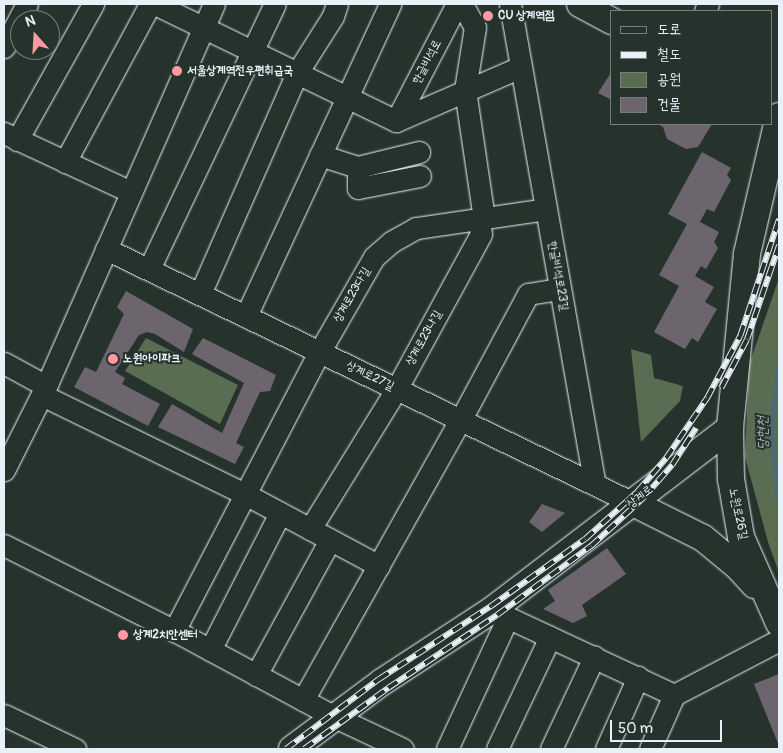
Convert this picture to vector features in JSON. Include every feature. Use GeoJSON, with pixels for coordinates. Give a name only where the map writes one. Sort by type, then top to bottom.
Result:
{"type":"FeatureCollection","features":[{"type":"Feature","properties":{"kind":"main road"},"geometry":{"type":"LineString","coordinates":[[580,4],[610,20]]}},
{"type":"Feature","properties":{"kind":"main road"},"geometry":{"type":"LineString","coordinates":[[730,428],[747,254],[779,116]]}},
{"type":"Feature","properties":{"kind":"main road","name":"상계로"},"geometry":{"type":"LineString","coordinates":[[292,749],[382,682],[500,614],[633,503],[730,428]]}},
{"type":"Feature","properties":{"kind":"main road","name":"노원로26길"},"geometry":{"type":"LineString","coordinates":[[730,428],[731,479],[741,537],[779,623]]}},
{"type":"Feature","properties":{"kind":"main road"},"geometry":{"type":"LineString","coordinates":[[633,503],[703,538],[737,566],[769,599]]}},
{"type":"Feature","properties":{"kind":"street"},"geometry":{"type":"LineString","coordinates":[[4,47],[27,4]]}},
{"type":"Feature","properties":{"kind":"street"},"geometry":{"type":"LineString","coordinates":[[92,4],[11,136],[131,192]]}},
{"type":"Feature","properties":{"kind":"street"},"geometry":{"type":"LineString","coordinates":[[65,162],[150,4]]}},
{"type":"Feature","properties":{"kind":"street"},"geometry":{"type":"LineString","coordinates":[[155,4],[396,121],[521,67]]}},
{"type":"Feature","properties":{"kind":"street"},"geometry":{"type":"LineString","coordinates":[[4,470],[44,391],[214,4]]}},
{"type":"Feature","properties":{"kind":"street"},"geometry":{"type":"LineString","coordinates":[[149,270],[251,51],[275,4]]}},
{"type":"Feature","properties":{"kind":"street"},"geometry":{"type":"LineString","coordinates":[[200,294],[297,73],[333,16],[337,4]]}},
{"type":"Feature","properties":{"kind":"street"},"geometry":{"type":"LineString","coordinates":[[246,316],[390,4]]}},
{"type":"Feature","properties":{"kind":"street","name":"한글비석로"},"geometry":{"type":"LineString","coordinates":[[396,121],[457,4]]}},
{"type":"Feature","properties":{"kind":"street","name":"상계로23나길"},"geometry":{"type":"LineString","coordinates":[[310,529],[396,388],[481,234],[481,219],[465,90],[475,27],[462,4]]}},
{"type":"Feature","properties":{"kind":"street","name":"한글비석로23길"},"geometry":{"type":"LineString","coordinates":[[510,4],[595,484]]}},
{"type":"Feature","properties":{"kind":"street"},"geometry":{"type":"LineString","coordinates":[[320,155],[358,167],[419,152]]}},
{"type":"Feature","properties":{"kind":"street"},"geometry":{"type":"LineString","coordinates":[[358,167],[358,188],[420,176]]}},
{"type":"Feature","properties":{"kind":"street","name":"상계로23다길"},"geometry":{"type":"LineString","coordinates":[[174,631],[320,351],[374,257],[391,242],[416,228],[546,210]]}},
{"type":"Feature","properties":{"kind":"street","name":"상계로27길"},"geometry":{"type":"LineString","coordinates":[[106,249],[633,503]]}},
{"type":"Feature","properties":{"kind":"street"},"geometry":{"type":"LineString","coordinates":[[304,700],[461,419],[528,294],[560,289]]}},
{"type":"Feature","properties":{"kind":"street"},"geometry":{"type":"LineString","coordinates":[[4,363],[44,391],[245,494],[379,566]]}},
{"type":"Feature","properties":{"kind":"street"},"geometry":{"type":"LineString","coordinates":[[210,650],[280,513]]}},
{"type":"Feature","properties":{"kind":"street"},"geometry":{"type":"LineString","coordinates":[[256,674],[330,540]]}},
{"type":"Feature","properties":{"kind":"street"},"geometry":{"type":"LineString","coordinates":[[4,545],[174,631],[335,717],[402,749]]}},
{"type":"Feature","properties":{"kind":"street"},"geometry":{"type":"LineString","coordinates":[[447,749],[500,614],[674,694]]}},
{"type":"Feature","properties":{"kind":"street"},"geometry":{"type":"LineString","coordinates":[[497,749],[550,637]]}},
{"type":"Feature","properties":{"kind":"street"},"geometry":{"type":"LineString","coordinates":[[650,749],[674,694],[779,640]]}},
{"type":"Feature","properties":{"kind":"street"},"geometry":{"type":"LineString","coordinates":[[551,749],[594,657]]}},
{"type":"Feature","properties":{"kind":"street"},"geometry":{"type":"LineString","coordinates":[[606,749],[638,677]]}},
{"type":"Feature","properties":{"kind":"street"},"geometry":{"type":"LineString","coordinates":[[4,716],[75,749]]}},
{"type":"Feature","properties":{"kind":"green space"},"geometry":{"type":"Polygon","coordinates":[[[779,278],[779,573],[768,542],[745,457],[749,365],[779,278]]]}},
{"type":"Feature","properties":{"kind":"green space"},"geometry":{"type":"Polygon","coordinates":[[[146,338],[238,385],[220,424],[125,371],[146,338]]]}},
{"type":"Feature","properties":{"kind":"green space"},"geometry":{"type":"Polygon","coordinates":[[[631,349],[651,355],[654,378],[683,386],[680,401],[641,442],[631,349]]]}},
{"type":"Feature","properties":{"kind":"building"},"geometry":{"type":"Polygon","coordinates":[[[610,74],[610,99],[598,93],[610,74]]]}},
{"type":"Feature","properties":{"kind":"building"},"geometry":{"type":"Polygon","coordinates":[[[660,125],[711,125],[698,147],[686,149],[667,139],[663,127],[660,125]]]}},
{"type":"Feature","properties":{"kind":"building"},"geometry":{"type":"Polygon","coordinates":[[[702,152],[731,168],[727,175],[731,180],[714,212],[707,209],[700,222],[719,232],[714,242],[718,248],[706,269],[701,266],[695,276],[714,287],[705,302],[717,309],[698,342],[692,338],[685,349],[654,332],[679,286],[659,275],[687,224],[668,214],[702,152]]]}},
{"type":"Feature","properties":{"kind":"building","name":"노원아이파크"},"geometry":{"type":"Polygon","coordinates":[[[126,291],[193,329],[184,352],[155,334],[147,332],[139,335],[115,372],[125,378],[122,384],[160,404],[148,426],[74,387],[85,367],[96,372],[124,314],[117,307],[126,291]]]}},
{"type":"Feature","properties":{"kind":"building","name":"노원아이파크"},"geometry":{"type":"Polygon","coordinates":[[[203,338],[276,375],[270,391],[260,392],[236,443],[244,447],[235,464],[158,427],[172,404],[222,433],[244,383],[192,354],[203,338]]]}},
{"type":"Feature","properties":{"kind":"building"},"geometry":{"type":"Polygon","coordinates":[[[542,504],[565,513],[542,532],[529,522],[542,504]]]}},
{"type":"Feature","properties":{"kind":"building"},"geometry":{"type":"Polygon","coordinates":[[[607,548],[626,574],[582,605],[587,616],[573,623],[543,609],[555,601],[548,590],[607,548]]]}},
{"type":"Feature","properties":{"kind":"building"},"geometry":{"type":"Polygon","coordinates":[[[779,674],[779,746],[754,684],[779,674]]]}},
{"type":"Feature","properties":{"kind":"waterway","name":"당현천"},"geometry":{"type":"LineString","coordinates":[[779,366],[771,429],[779,500]]}},
{"type":"Feature","properties":{"kind":"railway"},"geometry":{"type":"LineString","coordinates":[[286,749],[379,679],[491,606],[585,539],[637,492],[666,458],[707,398],[740,336],[779,219]]}},
{"type":"Feature","properties":{"kind":"railway"},"geometry":{"type":"LineString","coordinates":[[721,388],[747,339],[779,245]]}},
{"type":"Feature","properties":{"kind":"railway"},"geometry":{"type":"LineString","coordinates":[[304,749],[388,688],[497,615],[591,546],[643,498],[672,465],[696,428]]}},
{"type":"Feature","properties":{"kind":"place","name":"CU 상계역점"},"geometry":{"type":"Point","coordinates":[488,16]}},
{"type":"Feature","properties":{"kind":"place","name":"서울상계역전우편취급국"},"geometry":{"type":"Point","coordinates":[177,71]}},
{"type":"Feature","properties":{"kind":"place","name":"노원아이파크"},"geometry":{"type":"Point","coordinates":[113,359]}},
{"type":"Feature","properties":{"kind":"place","name":"상계2치안센터"},"geometry":{"type":"Point","coordinates":[123,635]}}]}
